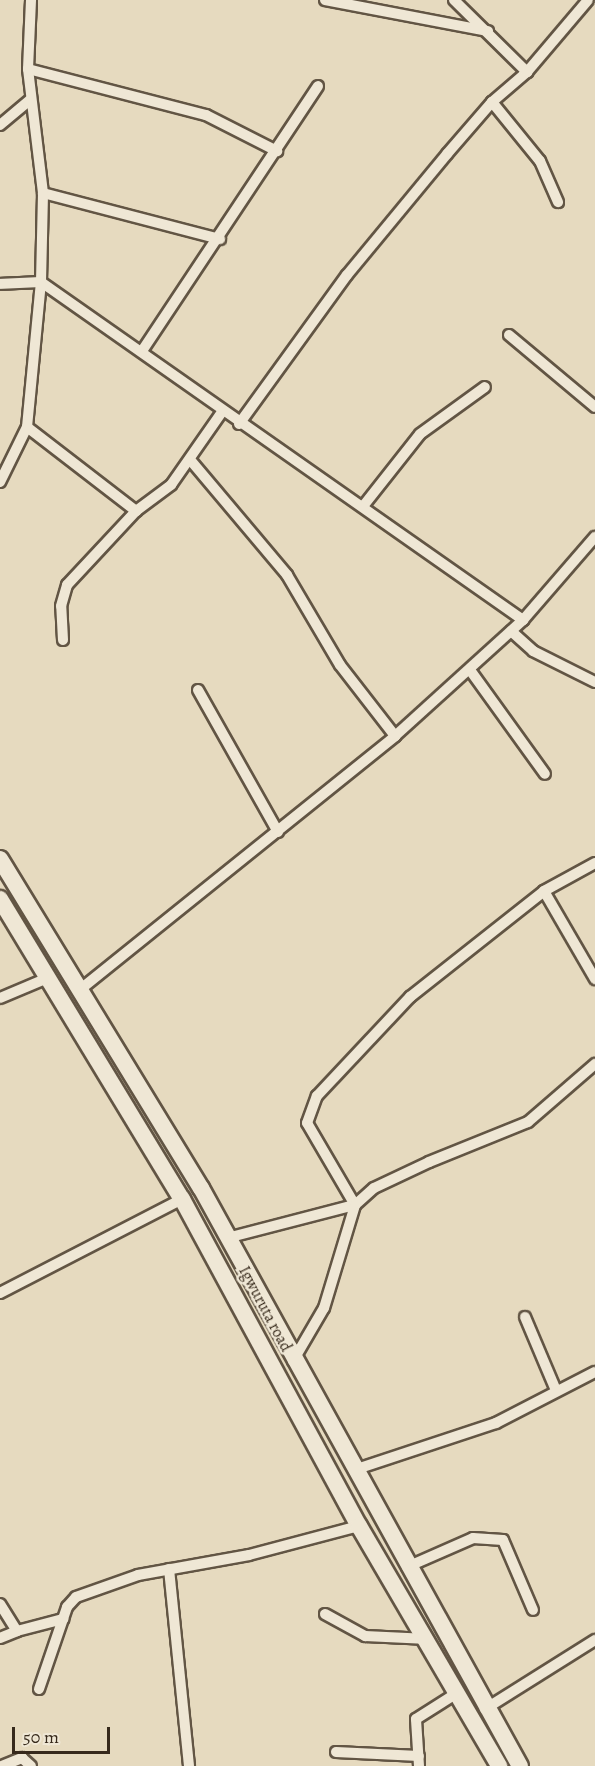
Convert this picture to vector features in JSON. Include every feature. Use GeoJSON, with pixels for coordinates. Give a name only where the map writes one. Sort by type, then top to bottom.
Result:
{"type":"FeatureCollection","features":[{"type":"Feature","properties":{"kind":"main road","name":"Igwuruta road"},"geometry":{"type":"LineString","coordinates":[[0,859],[82,988],[227,1238],[485,1709],[520,1766]]}},
{"type":"Feature","properties":{"kind":"main road","name":"Igwuruta road"},"geometry":{"type":"LineString","coordinates":[[0,898],[50,976],[182,1199],[360,1526],[499,1766]]}},
{"type":"Feature","properties":{"kind":"street"},"geometry":{"type":"LineString","coordinates":[[0,482],[27,427],[41,282],[43,193],[29,101],[31,0]]}},
{"type":"Feature","properties":{"kind":"street"},"geometry":{"type":"LineString","coordinates":[[325,0],[488,32]]}},
{"type":"Feature","properties":{"kind":"street"},"geometry":{"type":"LineString","coordinates":[[454,0],[528,72]]}},
{"type":"Feature","properties":{"kind":"street"},"geometry":{"type":"LineString","coordinates":[[239,424],[347,275],[492,102],[528,72],[588,0]]}},
{"type":"Feature","properties":{"kind":"street"},"geometry":{"type":"LineString","coordinates":[[28,69],[206,115],[277,151]]}},
{"type":"Feature","properties":{"kind":"street"},"geometry":{"type":"LineString","coordinates":[[142,351],[220,239],[318,86]]}},
{"type":"Feature","properties":{"kind":"street"},"geometry":{"type":"LineString","coordinates":[[0,125],[29,101]]}},
{"type":"Feature","properties":{"kind":"street"},"geometry":{"type":"LineString","coordinates":[[492,102],[540,161],[558,202]]}},
{"type":"Feature","properties":{"kind":"street"},"geometry":{"type":"LineString","coordinates":[[43,193],[220,239]]}},
{"type":"Feature","properties":{"kind":"street"},"geometry":{"type":"LineString","coordinates":[[0,284],[41,282],[142,351],[239,424],[364,505],[523,620]]}},
{"type":"Feature","properties":{"kind":"street"},"geometry":{"type":"LineString","coordinates":[[509,335],[595,407]]}},
{"type":"Feature","properties":{"kind":"street"},"geometry":{"type":"LineString","coordinates":[[364,505],[420,434],[485,387]]}},
{"type":"Feature","properties":{"kind":"street"},"geometry":{"type":"LineString","coordinates":[[63,640],[61,606],[67,585],[136,511],[192,462],[222,412]]}},
{"type":"Feature","properties":{"kind":"street"},"geometry":{"type":"LineString","coordinates":[[27,427],[136,511]]}},
{"type":"Feature","properties":{"kind":"street"},"geometry":{"type":"LineString","coordinates":[[192,462],[286,575],[340,665],[395,736]]}},
{"type":"Feature","properties":{"kind":"street"},"geometry":{"type":"LineString","coordinates":[[82,988],[395,736],[523,620],[595,537]]}},
{"type":"Feature","properties":{"kind":"street"},"geometry":{"type":"LineString","coordinates":[[511,631],[533,651],[595,682]]}},
{"type":"Feature","properties":{"kind":"street"},"geometry":{"type":"LineString","coordinates":[[470,670],[545,774]]}},
{"type":"Feature","properties":{"kind":"street"},"geometry":{"type":"LineString","coordinates":[[198,690],[278,832]]}},
{"type":"Feature","properties":{"kind":"street"},"geometry":{"type":"LineString","coordinates":[[293,1362],[324,1308],[355,1205],[307,1123],[317,1096],[410,997],[544,891],[595,863]]}},
{"type":"Feature","properties":{"kind":"street"},"geometry":{"type":"LineString","coordinates":[[544,891],[595,979]]}},
{"type":"Feature","properties":{"kind":"street"},"geometry":{"type":"LineString","coordinates":[[0,998],[50,976]]}},
{"type":"Feature","properties":{"kind":"street"},"geometry":{"type":"LineString","coordinates":[[227,1238],[355,1205],[374,1188],[420,1166],[528,1122],[595,1064]]}},
{"type":"Feature","properties":{"kind":"street"},"geometry":{"type":"LineString","coordinates":[[0,1293],[182,1199]]}},
{"type":"Feature","properties":{"kind":"street"},"geometry":{"type":"LineString","coordinates":[[525,1317],[555,1388]]}},
{"type":"Feature","properties":{"kind":"street"},"geometry":{"type":"LineString","coordinates":[[354,1470],[496,1423],[555,1388],[595,1372]]}},
{"type":"Feature","properties":{"kind":"street"},"geometry":{"type":"LineString","coordinates":[[39,1689],[63,1619],[76,1596],[169,1569],[360,1526]]}},
{"type":"Feature","properties":{"kind":"street"},"geometry":{"type":"LineString","coordinates":[[407,1567],[473,1538],[503,1540],[511,1548],[533,1610]]}},
{"type":"Feature","properties":{"kind":"street"},"geometry":{"type":"LineString","coordinates":[[169,1569],[189,1766]]}},
{"type":"Feature","properties":{"kind":"street"},"geometry":{"type":"LineString","coordinates":[[0,1604],[18,1631]]}},
{"type":"Feature","properties":{"kind":"street"},"geometry":{"type":"LineString","coordinates":[[325,1614],[365,1636],[428,1640]]}},
{"type":"Feature","properties":{"kind":"street"},"geometry":{"type":"LineString","coordinates":[[0,1638],[63,1619]]}},
{"type":"Feature","properties":{"kind":"street"},"geometry":{"type":"LineString","coordinates":[[485,1709],[595,1640]]}},
{"type":"Feature","properties":{"kind":"street"},"geometry":{"type":"LineString","coordinates":[[336,1752],[419,1761],[419,1713],[457,1693]]}},
{"type":"Feature","properties":{"kind":"street"},"geometry":{"type":"LineString","coordinates":[[2,1766],[22,1758],[31,1766]]}}]}
